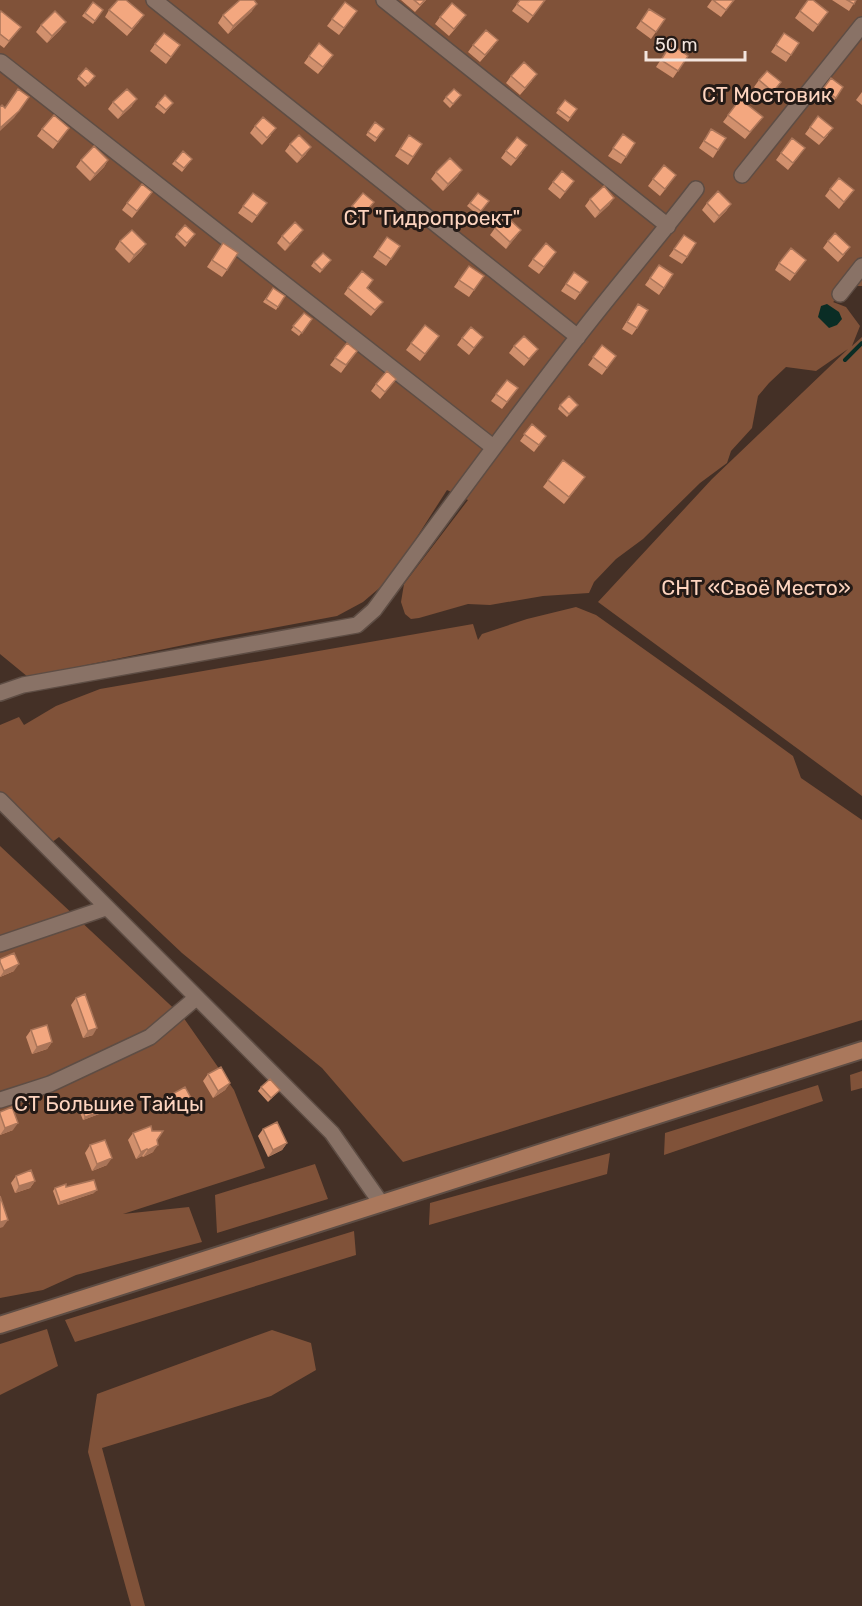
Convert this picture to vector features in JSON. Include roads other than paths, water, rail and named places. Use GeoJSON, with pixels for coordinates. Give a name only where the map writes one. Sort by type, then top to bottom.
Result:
{"type":"FeatureCollection","features":[{"type":"Feature","properties":{"kind":"main road"},"geometry":{"type":"LineString","coordinates":[[0,1325],[862,1050]]}},
{"type":"Feature","properties":{"kind":"street"},"geometry":{"type":"LineString","coordinates":[[154,0],[578,337]]}},
{"type":"Feature","properties":{"kind":"street"},"geometry":{"type":"LineString","coordinates":[[384,0],[668,226]]}},
{"type":"Feature","properties":{"kind":"street"},"geometry":{"type":"LineString","coordinates":[[742,175],[862,25]]}},
{"type":"Feature","properties":{"kind":"street"},"geometry":{"type":"LineString","coordinates":[[1,62],[493,447]]}},
{"type":"Feature","properties":{"kind":"street"},"geometry":{"type":"LineString","coordinates":[[0,693],[23,685],[357,625],[374,610],[493,447],[696,189]]}},
{"type":"Feature","properties":{"kind":"street"},"geometry":{"type":"LineString","coordinates":[[840,294],[862,266]]}},
{"type":"Feature","properties":{"kind":"street"},"geometry":{"type":"LineString","coordinates":[[0,800],[332,1133],[381,1203]]}},
{"type":"Feature","properties":{"kind":"street"},"geometry":{"type":"LineString","coordinates":[[0,944],[106,908]]}},
{"type":"Feature","properties":{"kind":"street"},"geometry":{"type":"LineString","coordinates":[[0,1100],[50,1084],[150,1037],[196,998]]}},
{"type":"Feature","properties":{"kind":"water"},"geometry":{"type":"Polygon","coordinates":[[[827,304],[839,312],[842,319],[837,325],[829,328],[818,317],[821,306],[827,304]]]}},
{"type":"Feature","properties":{"kind":"waterway"},"geometry":{"type":"LineString","coordinates":[[845,360],[862,343]]}},
{"type":"Feature","properties":{"kind":"park label","name":"СТ Мостовик"},"geometry":{"type":"Point","coordinates":[767,94]}},
{"type":"Feature","properties":{"kind":"park label","name":"СТ \"Гидропроект\""},"geometry":{"type":"Point","coordinates":[432,217]}},
{"type":"Feature","properties":{"kind":"park label","name":"СНТ «Своё Место»"},"geometry":{"type":"Point","coordinates":[756,587]}},
{"type":"Feature","properties":{"kind":"park label","name":"СТ Большие Тайцы"},"geometry":{"type":"Point","coordinates":[109,1103]}}]}
